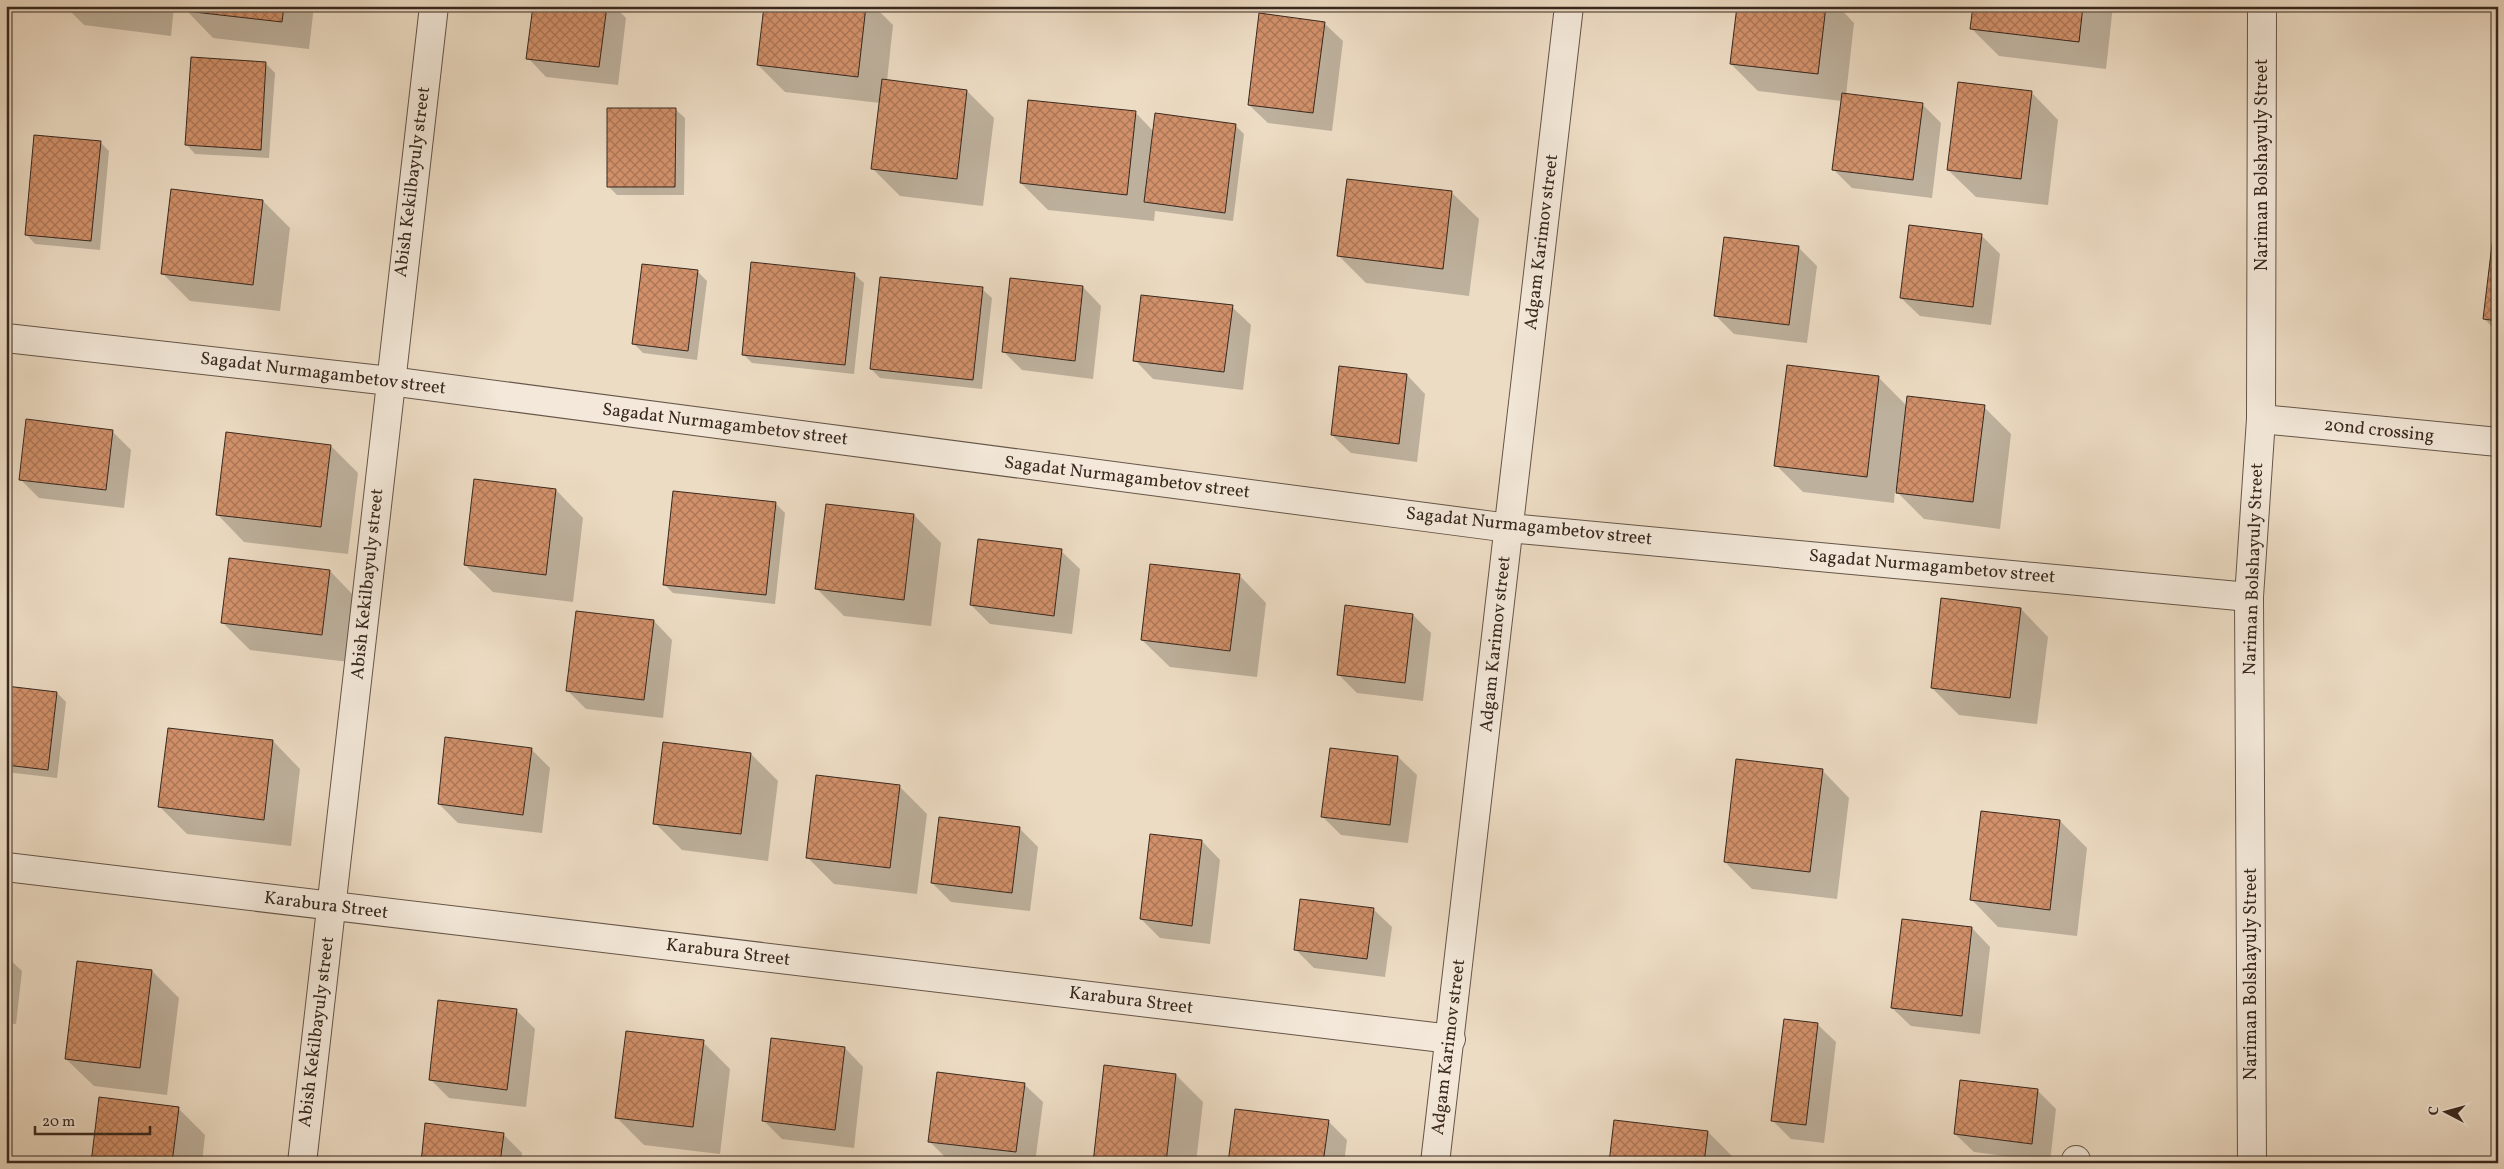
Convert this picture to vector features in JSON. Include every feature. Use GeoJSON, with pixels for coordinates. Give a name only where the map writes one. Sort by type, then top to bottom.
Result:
{"type":"FeatureCollection","features":[{"type":"Feature","properties":{"kind":"street","name":"Abish Kekilbayuly street"},"geometry":{"type":"LineString","coordinates":[[302,1163],[434,6]]}},
{"type":"Feature","properties":{"kind":"street","name":"Adgam Karimov street"},"geometry":{"type":"LineString","coordinates":[[1436,1163],[1569,6]]}},
{"type":"Feature","properties":{"kind":"street","name":"Nariman Bolshayuly Street"},"geometry":{"type":"LineString","coordinates":[[2252,1163],[2250,597],[2261,419],[2262,6]]}},
{"type":"Feature","properties":{"kind":"street","name":"Sagadat Nurmagambetov street"},"geometry":{"type":"LineString","coordinates":[[6,338],[390,381],[1509,528],[2250,597]]}},
{"type":"Feature","properties":{"kind":"street","name":"20nd crossing"},"geometry":{"type":"LineString","coordinates":[[2261,419],[2498,442]]}},
{"type":"Feature","properties":{"kind":"street","name":"Karabura Street"},"geometry":{"type":"LineString","coordinates":[[6,867],[1451,1039]]}},
{"type":"Feature","properties":{"kind":"building"},"geometry":{"type":"Polygon","coordinates":[[[185,6],[284,6],[282,22],[185,11],[185,6]]]}},
{"type":"Feature","properties":{"kind":"building"},"geometry":{"type":"Polygon","coordinates":[[[533,6],[607,6],[599,67],[526,59],[533,6]]]}},
{"type":"Feature","properties":{"kind":"building"},"geometry":{"type":"Polygon","coordinates":[[[764,6],[866,6],[858,77],[757,65],[764,6]]]}},
{"type":"Feature","properties":{"kind":"building"},"geometry":{"type":"Polygon","coordinates":[[[1737,6],[1826,6],[1818,74],[1730,64],[1737,6]]]}},
{"type":"Feature","properties":{"kind":"building"},"geometry":{"type":"Polygon","coordinates":[[[1973,6],[2083,6],[2079,42],[1970,29],[1973,6]]]}},
{"type":"Feature","properties":{"kind":"building"},"geometry":{"type":"Polygon","coordinates":[[[1259,13],[1325,22],[1313,113],[1248,105],[1259,13]]]}},
{"type":"Feature","properties":{"kind":"building"},"geometry":{"type":"Polygon","coordinates":[[[191,57],[266,62],[261,150],[185,145],[191,57]]]}},
{"type":"Feature","properties":{"kind":"building"},"geometry":{"type":"Polygon","coordinates":[[[882,79],[967,90],[957,179],[871,169],[882,79]]]}},
{"type":"Feature","properties":{"kind":"building"},"geometry":{"type":"Polygon","coordinates":[[[1958,82],[2032,91],[2021,179],[1947,170],[1958,82]]]}},
{"type":"Feature","properties":{"kind":"building"},"geometry":{"type":"Polygon","coordinates":[[[1842,93],[1923,103],[1913,180],[1832,170],[1842,93]]]}},
{"type":"Feature","properties":{"kind":"building"},"geometry":{"type":"Polygon","coordinates":[[[1028,100],[1136,111],[1127,195],[1020,183],[1028,100]]]}},
{"type":"Feature","properties":{"kind":"building"},"geometry":{"type":"Polygon","coordinates":[[[607,108],[676,108],[675,187],[607,187],[607,108]]]}},
{"type":"Feature","properties":{"kind":"building"},"geometry":{"type":"Polygon","coordinates":[[[1155,113],[1236,124],[1225,213],[1144,202],[1155,113]]]}},
{"type":"Feature","properties":{"kind":"building"},"geometry":{"type":"Polygon","coordinates":[[[34,135],[101,141],[91,241],[25,235],[34,135]]]}},
{"type":"Feature","properties":{"kind":"building"},"geometry":{"type":"Polygon","coordinates":[[[1347,179],[1452,191],[1443,269],[1337,256],[1347,179]]]}},
{"type":"Feature","properties":{"kind":"building"},"geometry":{"type":"Polygon","coordinates":[[[171,189],[263,200],[253,285],[161,274],[171,189]]]}},
{"type":"Feature","properties":{"kind":"building"},"geometry":{"type":"Polygon","coordinates":[[[1909,225],[1982,234],[1973,307],[1900,298],[1909,225]]]}},
{"type":"Feature","properties":{"kind":"building"},"geometry":{"type":"Polygon","coordinates":[[[2494,228],[2498,229],[2498,321],[2483,319],[2494,228]]]}},
{"type":"Feature","properties":{"kind":"building"},"geometry":{"type":"Polygon","coordinates":[[[1724,237],[1799,246],[1789,325],[1714,316],[1724,237]]]}},
{"type":"Feature","properties":{"kind":"building"},"geometry":{"type":"Polygon","coordinates":[[[751,262],[855,273],[845,365],[742,355],[751,262]]]}},
{"type":"Feature","properties":{"kind":"building"},"geometry":{"type":"Polygon","coordinates":[[[642,264],[698,270],[688,351],[632,344],[642,264]]]}},
{"type":"Feature","properties":{"kind":"building"},"geometry":{"type":"Polygon","coordinates":[[[880,277],[983,287],[973,380],[870,369],[880,277]]]}},
{"type":"Feature","properties":{"kind":"building"},"geometry":{"type":"Polygon","coordinates":[[[1010,278],[1083,286],[1075,361],[1002,352],[1010,278]]]}},
{"type":"Feature","properties":{"kind":"building"},"geometry":{"type":"Polygon","coordinates":[[[1141,295],[1233,305],[1224,372],[1133,361],[1141,295]]]}},
{"type":"Feature","properties":{"kind":"building"},"geometry":{"type":"Polygon","coordinates":[[[1787,365],[1879,376],[1867,477],[1774,466],[1787,365]]]}},
{"type":"Feature","properties":{"kind":"building"},"geometry":{"type":"Polygon","coordinates":[[[1339,366],[1407,374],[1399,444],[1331,435],[1339,366]]]}},
{"type":"Feature","properties":{"kind":"building"},"geometry":{"type":"Polygon","coordinates":[[[1907,396],[1985,405],[1973,502],[1896,493],[1907,396]]]}},
{"type":"Feature","properties":{"kind":"building"},"geometry":{"type":"Polygon","coordinates":[[[26,419],[113,430],[106,490],[19,480],[26,419]]]}},
{"type":"Feature","properties":{"kind":"building"},"geometry":{"type":"Polygon","coordinates":[[[226,432],[331,445],[321,527],[216,515],[226,432]]]}},
{"type":"Feature","properties":{"kind":"building"},"geometry":{"type":"Polygon","coordinates":[[[474,479],[556,489],[546,575],[464,565],[474,479]]]}},
{"type":"Feature","properties":{"kind":"building"},"geometry":{"type":"Polygon","coordinates":[[[673,491],[776,502],[766,595],[663,585],[673,491]]]}},
{"type":"Feature","properties":{"kind":"building"},"geometry":{"type":"Polygon","coordinates":[[[826,504],[914,514],[904,600],[815,589],[826,504]]]}},
{"type":"Feature","properties":{"kind":"building"},"geometry":{"type":"Polygon","coordinates":[[[978,539],[1062,549],[1054,616],[970,605],[978,539]]]}},
{"type":"Feature","properties":{"kind":"building"},"geometry":{"type":"Polygon","coordinates":[[[229,558],[330,570],[322,635],[221,623],[229,558]]]}},
{"type":"Feature","properties":{"kind":"building"},"geometry":{"type":"Polygon","coordinates":[[[1150,564],[1240,574],[1230,651],[1141,640],[1150,564]]]}},
{"type":"Feature","properties":{"kind":"building"},"geometry":{"type":"Polygon","coordinates":[[[1941,598],[2021,608],[2010,698],[1931,688],[1941,598]]]}},
{"type":"Feature","properties":{"kind":"building"},"geometry":{"type":"Polygon","coordinates":[[[1345,605],[1413,614],[1405,683],[1337,675],[1345,605]]]}},
{"type":"Feature","properties":{"kind":"building"},"geometry":{"type":"Polygon","coordinates":[[[576,611],[654,620],[644,700],[566,691],[576,611]]]}},
{"type":"Feature","properties":{"kind":"building"},"geometry":{"type":"Polygon","coordinates":[[[6,686],[57,692],[48,770],[6,765],[6,686]]]}},
{"type":"Feature","properties":{"kind":"building"},"geometry":{"type":"Polygon","coordinates":[[[168,728],[273,740],[264,820],[158,807],[168,728]]]}},
{"type":"Feature","properties":{"kind":"building"},"geometry":{"type":"Polygon","coordinates":[[[445,737],[532,748],[523,815],[438,804],[445,737]]]}},
{"type":"Feature","properties":{"kind":"building"},"geometry":{"type":"Polygon","coordinates":[[[663,742],[751,753],[741,834],[653,824],[663,742]]]}},
{"type":"Feature","properties":{"kind":"building"},"geometry":{"type":"Polygon","coordinates":[[[1330,748],[1398,756],[1390,825],[1321,817],[1330,748]]]}},
{"type":"Feature","properties":{"kind":"building"},"geometry":{"type":"Polygon","coordinates":[[[1736,759],[1823,769],[1810,872],[1724,862],[1736,759]]]}},
{"type":"Feature","properties":{"kind":"building"},"geometry":{"type":"Polygon","coordinates":[[[816,775],[900,785],[890,868],[806,858],[816,775]]]}},
{"type":"Feature","properties":{"kind":"building"},"geometry":{"type":"Polygon","coordinates":[[[1981,811],[2060,820],[2050,910],[1970,900],[1981,811]]]}},
{"type":"Feature","properties":{"kind":"building"},"geometry":{"type":"Polygon","coordinates":[[[939,817],[1020,827],[1012,893],[931,883],[939,817]]]}},
{"type":"Feature","properties":{"kind":"building"},"geometry":{"type":"Polygon","coordinates":[[[1150,834],[1202,840],[1192,926],[1140,919],[1150,834]]]}},
{"type":"Feature","properties":{"kind":"building"},"geometry":{"type":"Polygon","coordinates":[[[1300,899],[1374,908],[1367,959],[1294,950],[1300,899]]]}},
{"type":"Feature","properties":{"kind":"building"},"geometry":{"type":"Polygon","coordinates":[[[1902,919],[1972,927],[1962,1016],[1891,1008],[1902,919]]]}},
{"type":"Feature","properties":{"kind":"building"},"geometry":{"type":"Polygon","coordinates":[[[77,961],[152,970],[140,1068],[65,1059],[77,961]]]}},
{"type":"Feature","properties":{"kind":"building"},"geometry":{"type":"Polygon","coordinates":[[[438,1000],[517,1009],[507,1090],[429,1080],[438,1000]]]}},
{"type":"Feature","properties":{"kind":"building"},"geometry":{"type":"Polygon","coordinates":[[[1784,1019],[1818,1023],[1806,1125],[1771,1121],[1784,1019]]]}},
{"type":"Feature","properties":{"kind":"building"},"geometry":{"type":"Polygon","coordinates":[[[626,1031],[704,1040],[693,1127],[615,1118],[626,1031]]]}},
{"type":"Feature","properties":{"kind":"building"},"geometry":{"type":"Polygon","coordinates":[[[771,1038],[845,1047],[835,1130],[762,1121],[771,1038]]]}},
{"type":"Feature","properties":{"kind":"building"},"geometry":{"type":"Polygon","coordinates":[[[1104,1065],[1176,1074],[1166,1163],[1093,1163],[1104,1065]]]}},
{"type":"Feature","properties":{"kind":"building"},"geometry":{"type":"Polygon","coordinates":[[[937,1072],[1025,1083],[1016,1152],[928,1142],[937,1072]]]}},
{"type":"Feature","properties":{"kind":"building"},"geometry":{"type":"Polygon","coordinates":[[[1960,1080],[2038,1089],[2032,1144],[1954,1134],[1960,1080]]]}},
{"type":"Feature","properties":{"kind":"building"},"geometry":{"type":"Polygon","coordinates":[[[99,1097],[179,1107],[172,1163],[91,1163],[99,1097]]]}},
{"type":"Feature","properties":{"kind":"building"},"geometry":{"type":"Polygon","coordinates":[[[1235,1109],[1329,1120],[1323,1163],[1228,1163],[1235,1109]]]}},
{"type":"Feature","properties":{"kind":"building"},"geometry":{"type":"Polygon","coordinates":[[[1614,1120],[1708,1131],[1704,1163],[1609,1163],[1614,1120]]]}},
{"type":"Feature","properties":{"kind":"building"},"geometry":{"type":"Polygon","coordinates":[[[425,1123],[504,1133],[500,1163],[421,1163],[425,1123]]]}}]}
